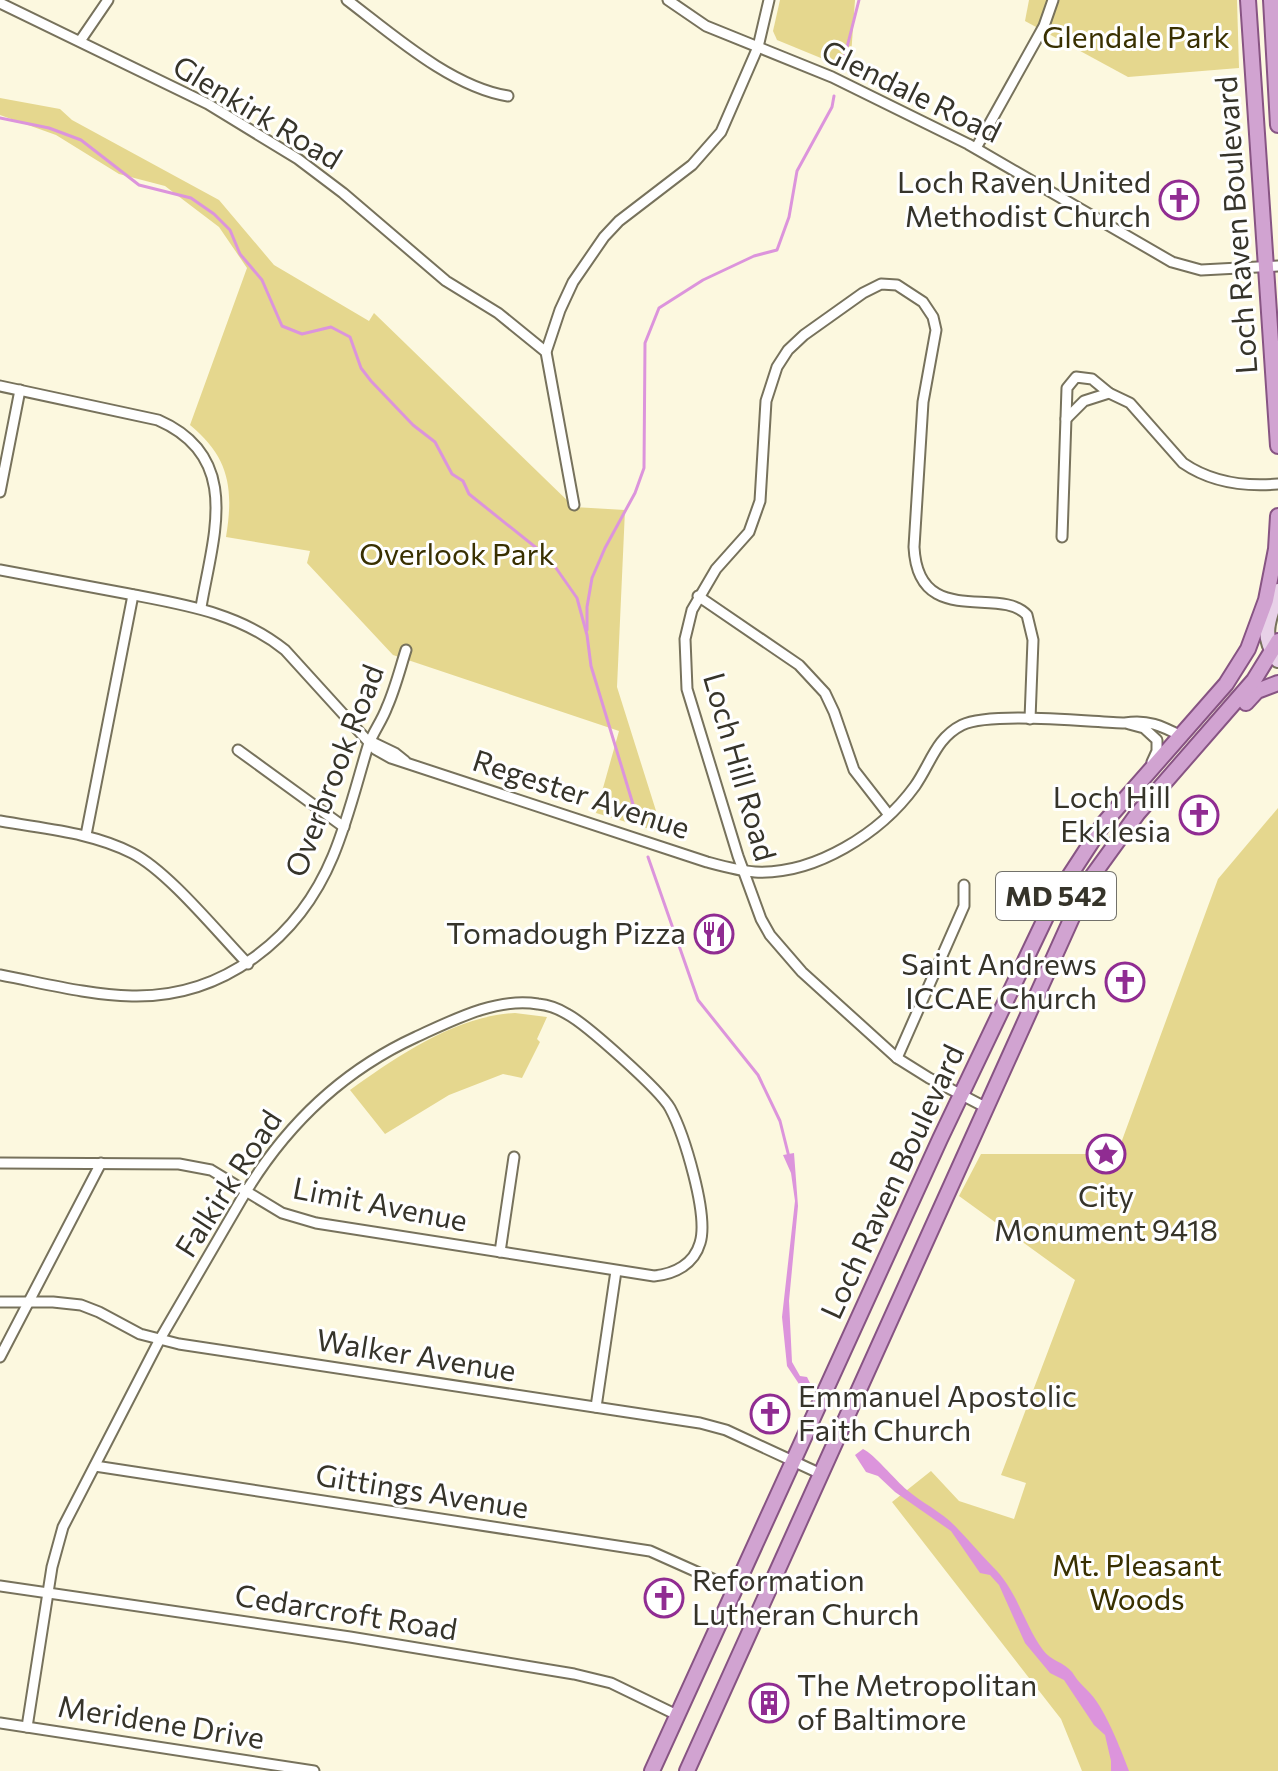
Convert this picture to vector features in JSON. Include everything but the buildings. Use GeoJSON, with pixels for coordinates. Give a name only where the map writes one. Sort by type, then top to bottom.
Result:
{"type":"FeatureCollection","features":[{"type":"Feature","properties":{"kind":"main road","name":"Loch Raven Boulevard"},"geometry":{"type":"LineString","coordinates":[[1248,0],[1271,267],[1278,446]]}},
{"type":"Feature","properties":{"kind":"main road","name":"Loch Raven Boulevard"},"geometry":{"type":"LineString","coordinates":[[1271,0],[1278,125]]}},
{"type":"Feature","properties":{"kind":"main road"},"geometry":{"type":"LineString","coordinates":[[1249,30],[1272,42]]}},
{"type":"Feature","properties":{"kind":"main road","name":"Loch Raven Boulevard"},"geometry":{"type":"LineString","coordinates":[[652,1771],[940,1139],[1055,898],[1104,823],[1226,684],[1248,649],[1258,625],[1272,572],[1278,516]]}},
{"type":"Feature","properties":{"kind":"main road","name":"Loch Raven Boulevard"},"geometry":{"type":"LineString","coordinates":[[687,1771],[1088,882],[1119,837],[1276,651]]}},
{"type":"Feature","properties":{"kind":"main road"},"geometry":{"type":"LineString","coordinates":[[1197,744],[1225,726],[1257,691],[1278,683]]}},
{"type":"Feature","properties":{"kind":"main road"},"geometry":{"type":"LineString","coordinates":[[1119,837],[1121,816],[1177,752],[1181,736]]}},
{"type":"Feature","properties":{"kind":"main road"},"geometry":{"type":"LineString","coordinates":[[991,1032],[1010,1030],[1018,1039]]}},
{"type":"Feature","properties":{"kind":"street"},"geometry":{"type":"LineString","coordinates":[[80,41],[108,0]]}},
{"type":"Feature","properties":{"kind":"street"},"geometry":{"type":"LineString","coordinates":[[347,0],[457,77],[483,90],[508,96]]}},
{"type":"Feature","properties":{"kind":"street","name":"Glendale Road"},"geometry":{"type":"LineString","coordinates":[[668,0],[706,26],[889,103],[976,148],[1179,265],[1201,270],[1271,267]]}},
{"type":"Feature","properties":{"kind":"street"},"geometry":{"type":"LineString","coordinates":[[574,505],[546,352],[560,310],[587,260],[619,221],[692,165],[721,132],[758,47],[769,0]]}},
{"type":"Feature","properties":{"kind":"street"},"geometry":{"type":"LineString","coordinates":[[976,148],[1044,26],[1053,0]]}},
{"type":"Feature","properties":{"kind":"street","name":"Glenkirk Road"},"geometry":{"type":"LineString","coordinates":[[0,3],[208,104],[298,159],[446,281],[498,313],[546,352]]}},
{"type":"Feature","properties":{"kind":"street","name":"Loch Hill Road"},"geometry":{"type":"LineString","coordinates":[[987,1108],[897,1058],[802,972],[764,927],[742,869],[687,689],[685,639],[698,596],[716,569],[749,532],[757,513],[762,491],[766,401],[777,367],[788,350],[804,335],[863,293],[881,284],[897,285],[923,302],[933,317],[936,330],[923,402],[914,547],[916,564],[928,584],[942,596],[965,603],[1015,606],[1027,615],[1033,640],[1030,719]]}},
{"type":"Feature","properties":{"kind":"street"},"geometry":{"type":"LineString","coordinates":[[1062,537],[1067,388],[1076,377],[1088,377],[1109,393],[1130,403],[1183,463],[1194,470],[1230,483],[1252,486],[1278,484]]}},
{"type":"Feature","properties":{"kind":"street"},"geometry":{"type":"LineString","coordinates":[[0,386],[158,420],[179,429],[196,445],[207,460],[217,491],[215,525],[201,607]]}},
{"type":"Feature","properties":{"kind":"street"},"geometry":{"type":"LineString","coordinates":[[0,492],[20,390]]}},
{"type":"Feature","properties":{"kind":"street"},"geometry":{"type":"LineString","coordinates":[[1066,419],[1084,401],[1109,393]]}},
{"type":"Feature","properties":{"kind":"street","name":"Regester Avenue"},"geometry":{"type":"LineString","coordinates":[[0,570],[201,607],[229,616],[273,641],[297,661],[375,749],[391,758],[707,862],[752,872],[813,862],[837,852],[889,815],[905,799],[942,739],[952,730],[977,719],[1147,721],[1181,736]]}},
{"type":"Feature","properties":{"kind":"street"},"geometry":{"type":"LineString","coordinates":[[1276,651],[1267,642],[1266,629],[1278,591]]}},
{"type":"Feature","properties":{"kind":"street"},"geometry":{"type":"LineString","coordinates":[[86,835],[133,595]]}},
{"type":"Feature","properties":{"kind":"street"},"geometry":{"type":"LineString","coordinates":[[698,596],[799,665],[817,684],[834,712],[854,770],[889,815]]}},
{"type":"Feature","properties":{"kind":"street","name":"Overbrook Road"},"geometry":{"type":"LineString","coordinates":[[0,975],[91,992],[134,996],[213,983],[248,964],[281,936],[311,900],[329,866],[370,741],[386,710],[406,650]]}},
{"type":"Feature","properties":{"kind":"street","name":"Regester Avenue"},"geometry":{"type":"LineString","coordinates":[[1125,723],[1144,728],[1157,740],[1157,751],[1146,775]]}},
{"type":"Feature","properties":{"kind":"street"},"geometry":{"type":"LineString","coordinates":[[238,750],[344,827]]}},
{"type":"Feature","properties":{"kind":"street"},"geometry":{"type":"LineString","coordinates":[[0,821],[86,835],[115,845],[146,862],[248,964]]}},
{"type":"Feature","properties":{"kind":"street"},"geometry":{"type":"LineString","coordinates":[[897,1058],[964,906],[964,885]]}},
{"type":"Feature","properties":{"kind":"street","name":"Falkirk Road"},"geometry":{"type":"LineString","coordinates":[[27,1727],[48,1592],[63,1527],[160,1339],[245,1192],[264,1162],[307,1111],[335,1086],[369,1062],[425,1033],[490,1007],[530,1003],[552,1007],[582,1024],[671,1109],[692,1171],[702,1222],[700,1246]]}},
{"type":"Feature","properties":{"kind":"street"},"geometry":{"type":"LineString","coordinates":[[500,1252],[514,1157]]}},
{"type":"Feature","properties":{"kind":"street","name":"Limit Avenue"},"geometry":{"type":"LineString","coordinates":[[0,1163],[179,1164],[199,1167],[211,1170],[282,1213],[316,1223],[654,1276],[666,1275],[686,1265],[700,1246]]}},
{"type":"Feature","properties":{"kind":"street"},"geometry":{"type":"LineString","coordinates":[[0,1357],[101,1163]]}},
{"type":"Feature","properties":{"kind":"street"},"geometry":{"type":"LineString","coordinates":[[596,1407],[616,1271]]}},
{"type":"Feature","properties":{"kind":"street","name":"Walker Avenue"},"geometry":{"type":"LineString","coordinates":[[0,1302],[53,1302],[91,1308],[116,1323],[194,1347],[711,1425],[821,1474]]}},
{"type":"Feature","properties":{"kind":"street","name":"Gittings Avenue"},"geometry":{"type":"LineString","coordinates":[[95,1466],[650,1551],[735,1589]]}},
{"type":"Feature","properties":{"kind":"street","name":"Cedarcroft Road"},"geometry":{"type":"LineString","coordinates":[[0,1586],[350,1637],[574,1674],[611,1683],[677,1715]]}},
{"type":"Feature","properties":{"kind":"street","name":"Meridene Drive"},"geometry":{"type":"LineString","coordinates":[[0,1723],[314,1771]]}},
{"type":"Feature","properties":{"kind":"green space"},"geometry":{"type":"Polygon","coordinates":[[[780,0],[855,0],[850,70],[777,40],[773,31],[780,0]]]}},
{"type":"Feature","properties":{"kind":"green space","name":"Glendale Park"},"geometry":{"type":"Polygon","coordinates":[[[1029,0],[1237,0],[1239,68],[1128,77],[1025,21],[1029,0]]]}},
{"type":"Feature","properties":{"kind":"green space","name":"Overlook Park"},"geometry":{"type":"Polygon","coordinates":[[[0,98],[60,109],[72,120],[219,200],[274,265],[369,321],[374,313],[574,507],[625,510],[617,687],[663,833],[596,813],[619,731],[393,655],[307,563],[310,551],[226,537],[229,503],[226,475],[213,449],[190,425],[247,268],[219,227],[165,186],[119,174],[56,135],[0,115],[0,98]]]}},
{"type":"Feature","properties":{"kind":"green space","name":"Mt. Pleasant Woods"},"geometry":{"type":"Polygon","coordinates":[[[1278,808],[1278,1771],[1082,1771],[1061,1719],[892,1502],[931,1471],[959,1501],[1014,1519],[1026,1483],[1001,1475],[1075,1280],[959,1196],[981,1154],[1117,1154],[1218,879],[1278,808]]]}},
{"type":"Feature","properties":{"kind":"green space"},"geometry":{"type":"Polygon","coordinates":[[[515,1013],[547,1017],[537,1039],[540,1042],[522,1078],[503,1074],[449,1095],[385,1134],[350,1090],[427,1040],[470,1022],[515,1013]]]}},
{"type":"Feature","properties":{"kind":"shaded area"},"geometry":{"type":"Polygon","coordinates":[[[794,1153],[798,1206],[789,1301],[792,1362],[800,1376],[807,1377],[810,1383],[803,1390],[787,1366],[782,1317],[795,1201],[791,1173],[783,1155],[794,1153]]]}},
{"type":"Feature","properties":{"kind":"shaded area"},"geometry":{"type":"Polygon","coordinates":[[[863,1449],[907,1490],[950,1522],[1001,1576],[1043,1650],[1069,1669],[1100,1706],[1129,1771],[1111,1771],[1105,1735],[1094,1725],[1064,1680],[1050,1673],[1025,1643],[999,1585],[990,1575],[980,1573],[951,1531],[895,1492],[878,1476],[866,1472],[855,1455],[863,1449]]]}},
{"type":"Feature","properties":{"kind":"waterway"},"geometry":{"type":"LineString","coordinates":[[842,67],[859,0]]}},
{"type":"Feature","properties":{"kind":"waterway"},"geometry":{"type":"LineString","coordinates":[[587,630],[592,578],[635,493],[644,468],[645,343],[659,308],[703,280],[754,256],[777,250],[789,217],[797,171],[832,107],[834,96]]}},
{"type":"Feature","properties":{"kind":"waterway"},"geometry":{"type":"LineString","coordinates":[[0,118],[49,128],[81,140],[139,185],[191,198],[230,230],[240,254],[262,280],[282,326],[302,334],[331,327],[350,337],[361,368],[413,425],[435,442],[452,474],[463,481],[469,494],[549,558],[577,598],[591,666],[639,824]]}},
{"type":"Feature","properties":{"kind":"waterway"},"geometry":{"type":"LineString","coordinates":[[648,857],[698,1000],[758,1075],[780,1121],[789,1157]]}},
{"type":"Feature","properties":{"kind":"place","name":"Loch Raven United Methodist Church"},"geometry":{"type":"Point","coordinates":[1179,200]}},
{"type":"Feature","properties":{"kind":"place","name":"Loch Hill Ekklesia"},"geometry":{"type":"Point","coordinates":[1199,815]}},
{"type":"Feature","properties":{"kind":"place","name":"Tomadough Pizza"},"geometry":{"type":"Point","coordinates":[714,934]}},
{"type":"Feature","properties":{"kind":"place","name":"Saint Andrews ICCAE Church"},"geometry":{"type":"Point","coordinates":[1125,982]}},
{"type":"Feature","properties":{"kind":"place","name":"City Monument 9418"},"geometry":{"type":"Point","coordinates":[1106,1154]}},
{"type":"Feature","properties":{"kind":"place","name":"Emmanuel Apostolic Faith Church"},"geometry":{"type":"Point","coordinates":[770,1414]}},
{"type":"Feature","properties":{"kind":"place","name":"Reformation Lutheran Church"},"geometry":{"type":"Point","coordinates":[664,1598]}},
{"type":"Feature","properties":{"kind":"place","name":"The Metropolitan of Baltimore"},"geometry":{"type":"Point","coordinates":[769,1703]}}]}
